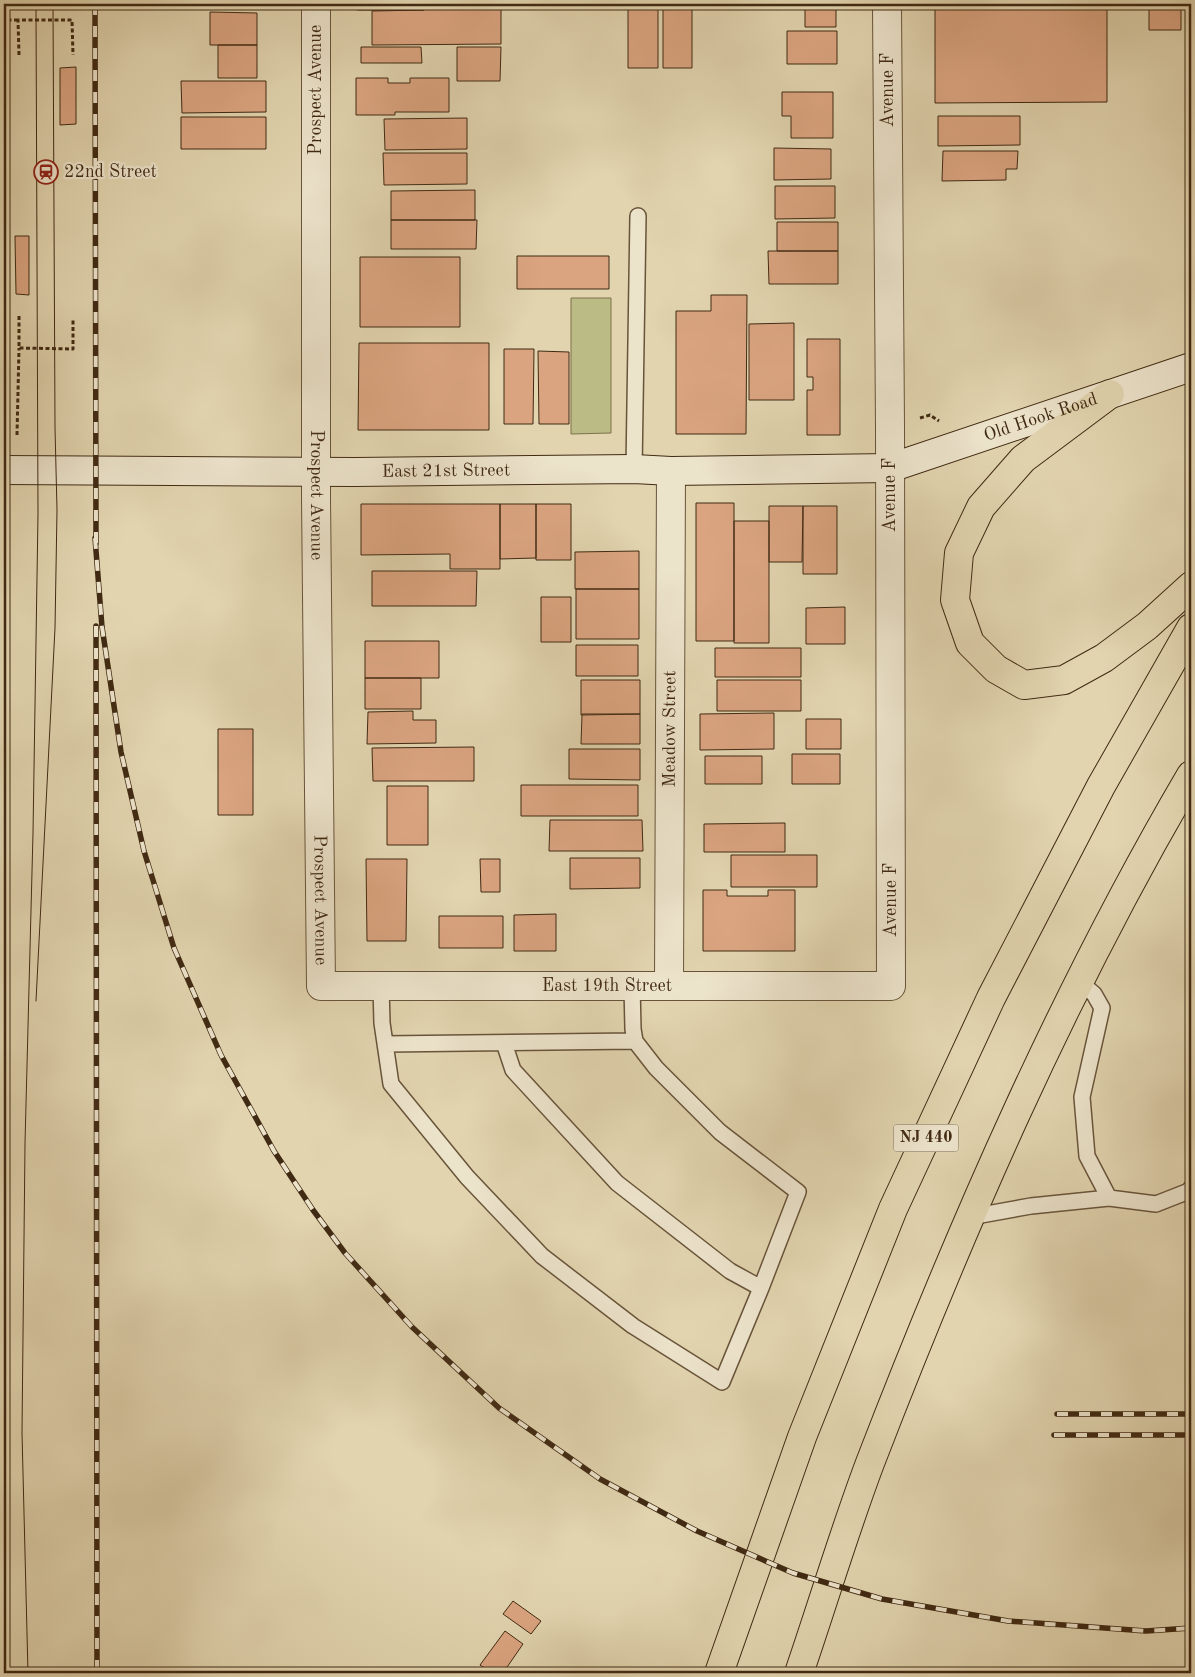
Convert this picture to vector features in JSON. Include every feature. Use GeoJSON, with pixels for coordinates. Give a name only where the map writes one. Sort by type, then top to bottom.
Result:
{"type":"FeatureCollection","features":[{"type":"Feature","properties":{"kind":"highway"},"geometry":{"type":"LineString","coordinates":[[1110,394],[1023,459],[981,507],[959,553],[955,600],[970,643],[996,669],[1024,685],[1064,680],[1104,658],[1147,626],[1191,586]]}},
{"type":"Feature","properties":{"kind":"highway","name":"NJ 440"},"geometry":{"type":"LineString","coordinates":[[719,1673],[802,1437],[897,1200],[991,998],[1101,786],[1191,628]]}},
{"type":"Feature","properties":{"kind":"highway"},"geometry":{"type":"LineString","coordinates":[[799,1673],[870,1465],[970,1217],[1060,1020],[1160,828],[1191,774]]}},
{"type":"Feature","properties":{"kind":"street","name":"Prospect Avenue"},"geometry":{"type":"LineString","coordinates":[[316,4],[316,471],[322,986]]}},
{"type":"Feature","properties":{"kind":"street","name":"Avenue F"},"geometry":{"type":"LineString","coordinates":[[887,4],[891,986]]}},
{"type":"Feature","properties":{"kind":"street","name":"Old Hook Road"},"geometry":{"type":"LineString","coordinates":[[890,468],[1191,367]]}},
{"type":"Feature","properties":{"kind":"street","name":"East 21st Street"},"geometry":{"type":"LineString","coordinates":[[4,470],[634,469],[671,471],[890,468]]}},
{"type":"Feature","properties":{"kind":"street","name":"Meadow Street"},"geometry":{"type":"LineString","coordinates":[[669,986],[671,471]]}},
{"type":"Feature","properties":{"kind":"street","name":"East 19th Street"},"geometry":{"type":"LineString","coordinates":[[322,986],[891,986]]}},
{"type":"Feature","properties":{"kind":"lane"},"geometry":{"type":"LineString","coordinates":[[634,469],[638,216]]}},
{"type":"Feature","properties":{"kind":"lane"},"geometry":{"type":"LineString","coordinates":[[1080,982],[1094,994],[1102,1008],[1082,1097],[1088,1156],[1109,1198]]}},
{"type":"Feature","properties":{"kind":"lane"},"geometry":{"type":"LineString","coordinates":[[381,986],[382,1023],[391,1084],[467,1177],[542,1256],[633,1326],[722,1382],[798,1192],[720,1132],[656,1068],[635,1041],[632,986]]}},
{"type":"Feature","properties":{"kind":"lane"},"geometry":{"type":"LineString","coordinates":[[385,1044],[635,1041]]}},
{"type":"Feature","properties":{"kind":"lane"},"geometry":{"type":"LineString","coordinates":[[504,1043],[514,1070],[617,1183],[730,1271],[761,1288]]}},
{"type":"Feature","properties":{"kind":"lane"},"geometry":{"type":"LineString","coordinates":[[970,1217],[1031,1206],[1109,1198],[1156,1204],[1190,1191],[1191,1188]]}},
{"type":"Feature","properties":{"kind":"path"},"geometry":{"type":"LineString","coordinates":[[4,4],[4,20],[72,20],[72,55]]}},
{"type":"Feature","properties":{"kind":"path"},"geometry":{"type":"LineString","coordinates":[[18,20],[19,55]]}},
{"type":"Feature","properties":{"kind":"path"},"geometry":{"type":"LineString","coordinates":[[17,435],[19,316]]}},
{"type":"Feature","properties":{"kind":"path"},"geometry":{"type":"LineString","coordinates":[[19,348],[73,349],[73,318]]}},
{"type":"Feature","properties":{"kind":"path"},"geometry":{"type":"LineString","coordinates":[[6,424],[6,436]]}},
{"type":"Feature","properties":{"kind":"green space"},"geometry":{"type":"Polygon","coordinates":[[[571,298],[611,298],[611,433],[571,434],[571,298]]]}},
{"type":"Feature","properties":{"kind":"building"},"geometry":{"type":"Polygon","coordinates":[[[186,4],[268,4],[268,8],[186,9],[186,4]]]}},
{"type":"Feature","properties":{"kind":"building"},"geometry":{"type":"Polygon","coordinates":[[[357,4],[424,4],[424,10],[357,10],[357,4]]]}},
{"type":"Feature","properties":{"kind":"building"},"geometry":{"type":"Polygon","coordinates":[[[444,4],[501,4],[501,44],[372,45],[372,11],[424,10],[424,5],[444,6],[444,4]]]}},
{"type":"Feature","properties":{"kind":"building"},"geometry":{"type":"Polygon","coordinates":[[[628,4],[658,4],[658,68],[628,68],[628,4]]]}},
{"type":"Feature","properties":{"kind":"building"},"geometry":{"type":"Polygon","coordinates":[[[663,4],[692,4],[692,68],[663,68],[663,4]]]}},
{"type":"Feature","properties":{"kind":"building"},"geometry":{"type":"Polygon","coordinates":[[[805,4],[836,4],[836,27],[805,27],[805,4]]]}},
{"type":"Feature","properties":{"kind":"building"},"geometry":{"type":"Polygon","coordinates":[[[935,4],[1107,4],[1107,102],[935,103],[935,4]]]}},
{"type":"Feature","properties":{"kind":"building"},"geometry":{"type":"Polygon","coordinates":[[[1149,4],[1181,4],[1181,30],[1149,30],[1149,4]]]}},
{"type":"Feature","properties":{"kind":"building"},"geometry":{"type":"Polygon","coordinates":[[[210,12],[257,13],[257,45],[210,45],[210,12]]]}},
{"type":"Feature","properties":{"kind":"building"},"geometry":{"type":"Polygon","coordinates":[[[787,31],[837,31],[837,64],[787,64],[787,31]]]}},
{"type":"Feature","properties":{"kind":"building"},"geometry":{"type":"Polygon","coordinates":[[[1187,33],[1191,33],[1191,89],[1187,89],[1187,33]]]}},
{"type":"Feature","properties":{"kind":"building"},"geometry":{"type":"Polygon","coordinates":[[[218,45],[257,45],[257,78],[218,78],[218,45]]]}},
{"type":"Feature","properties":{"kind":"building"},"geometry":{"type":"Polygon","coordinates":[[[361,47],[421,47],[422,63],[361,63],[361,47]]]}},
{"type":"Feature","properties":{"kind":"building"},"geometry":{"type":"Polygon","coordinates":[[[457,47],[501,47],[500,81],[457,81],[457,47]]]}},
{"type":"Feature","properties":{"kind":"building"},"geometry":{"type":"Polygon","coordinates":[[[76,67],[76,124],[60,125],[60,68],[76,67]]]}},
{"type":"Feature","properties":{"kind":"building"},"geometry":{"type":"Polygon","coordinates":[[[356,78],[388,78],[388,83],[410,83],[410,78],[449,78],[449,112],[395,112],[395,115],[356,115],[356,78]]]}},
{"type":"Feature","properties":{"kind":"building"},"geometry":{"type":"Polygon","coordinates":[[[181,81],[266,81],[266,112],[182,113],[181,81]]]}},
{"type":"Feature","properties":{"kind":"building"},"geometry":{"type":"Polygon","coordinates":[[[782,92],[833,92],[833,138],[791,138],[791,116],[782,116],[782,92]]]}},
{"type":"Feature","properties":{"kind":"building"},"geometry":{"type":"Polygon","coordinates":[[[938,116],[1020,116],[1020,145],[938,146],[938,116]]]}},
{"type":"Feature","properties":{"kind":"building"},"geometry":{"type":"Polygon","coordinates":[[[181,117],[266,117],[266,149],[181,149],[181,117]]]}},
{"type":"Feature","properties":{"kind":"building"},"geometry":{"type":"Polygon","coordinates":[[[467,118],[467,149],[385,150],[384,119],[467,118]]]}},
{"type":"Feature","properties":{"kind":"building"},"geometry":{"type":"Polygon","coordinates":[[[774,148],[831,149],[831,179],[774,180],[774,148]]]}},
{"type":"Feature","properties":{"kind":"building"},"geometry":{"type":"Polygon","coordinates":[[[943,151],[1018,151],[1017,169],[1006,169],[1006,180],[942,181],[943,151]]]}},
{"type":"Feature","properties":{"kind":"building"},"geometry":{"type":"Polygon","coordinates":[[[383,153],[467,153],[467,184],[384,185],[383,153]]]}},
{"type":"Feature","properties":{"kind":"building"},"geometry":{"type":"Polygon","coordinates":[[[775,186],[835,186],[835,218],[775,219],[775,186]]]}},
{"type":"Feature","properties":{"kind":"building"},"geometry":{"type":"Polygon","coordinates":[[[475,190],[475,220],[391,220],[391,191],[475,190]]]}},
{"type":"Feature","properties":{"kind":"building"},"geometry":{"type":"Polygon","coordinates":[[[391,220],[477,220],[476,249],[391,249],[391,220]]]}},
{"type":"Feature","properties":{"kind":"building"},"geometry":{"type":"Polygon","coordinates":[[[777,222],[838,222],[838,251],[777,251],[777,222]]]}},
{"type":"Feature","properties":{"kind":"building"},"geometry":{"type":"Polygon","coordinates":[[[15,236],[29,236],[29,295],[16,294],[15,236]]]}},
{"type":"Feature","properties":{"kind":"building"},"geometry":{"type":"Polygon","coordinates":[[[768,251],[838,251],[838,284],[769,284],[768,251]]]}},
{"type":"Feature","properties":{"kind":"building"},"geometry":{"type":"Polygon","coordinates":[[[517,256],[609,256],[609,289],[517,289],[517,256]]]}},
{"type":"Feature","properties":{"kind":"building"},"geometry":{"type":"Polygon","coordinates":[[[360,257],[460,257],[460,327],[360,327],[360,257]]]}},
{"type":"Feature","properties":{"kind":"building"},"geometry":{"type":"Polygon","coordinates":[[[711,295],[747,295],[746,434],[676,434],[676,311],[711,311],[711,295]]]}},
{"type":"Feature","properties":{"kind":"building"},"geometry":{"type":"Polygon","coordinates":[[[794,323],[794,400],[749,400],[749,324],[794,323]]]}},
{"type":"Feature","properties":{"kind":"building"},"geometry":{"type":"Polygon","coordinates":[[[807,339],[840,339],[840,435],[807,435],[807,390],[813,390],[813,377],[807,377],[807,339]]]}},
{"type":"Feature","properties":{"kind":"building"},"geometry":{"type":"Polygon","coordinates":[[[359,343],[489,343],[489,430],[358,430],[359,343]]]}},
{"type":"Feature","properties":{"kind":"building"},"geometry":{"type":"Polygon","coordinates":[[[504,349],[534,349],[533,424],[504,424],[504,349]]]}},
{"type":"Feature","properties":{"kind":"building"},"geometry":{"type":"Polygon","coordinates":[[[538,351],[569,352],[569,424],[539,424],[538,351]]]}},
{"type":"Feature","properties":{"kind":"building"},"geometry":{"type":"Polygon","coordinates":[[[696,503],[734,503],[734,641],[696,641],[696,503]]]}},
{"type":"Feature","properties":{"kind":"building"},"geometry":{"type":"Polygon","coordinates":[[[361,504],[500,504],[500,569],[450,569],[450,554],[361,555],[361,504]]]}},
{"type":"Feature","properties":{"kind":"building"},"geometry":{"type":"Polygon","coordinates":[[[500,504],[536,504],[536,558],[500,559],[500,504]]]}},
{"type":"Feature","properties":{"kind":"building"},"geometry":{"type":"Polygon","coordinates":[[[536,504],[571,504],[571,560],[536,560],[536,504]]]}},
{"type":"Feature","properties":{"kind":"building"},"geometry":{"type":"Polygon","coordinates":[[[769,506],[803,506],[802,562],[769,562],[769,506]]]}},
{"type":"Feature","properties":{"kind":"building"},"geometry":{"type":"Polygon","coordinates":[[[803,506],[837,506],[837,574],[803,574],[803,506]]]}},
{"type":"Feature","properties":{"kind":"building"},"geometry":{"type":"Polygon","coordinates":[[[734,521],[769,521],[769,643],[734,643],[734,521]]]}},
{"type":"Feature","properties":{"kind":"building"},"geometry":{"type":"Polygon","coordinates":[[[639,551],[639,589],[575,589],[575,552],[639,551]]]}},
{"type":"Feature","properties":{"kind":"building"},"geometry":{"type":"Polygon","coordinates":[[[372,571],[477,571],[476,606],[372,606],[372,571]]]}},
{"type":"Feature","properties":{"kind":"building"},"geometry":{"type":"Polygon","coordinates":[[[576,589],[639,589],[639,639],[576,639],[576,589]]]}},
{"type":"Feature","properties":{"kind":"building"},"geometry":{"type":"Polygon","coordinates":[[[541,597],[571,597],[571,642],[541,642],[541,597]]]}},
{"type":"Feature","properties":{"kind":"building"},"geometry":{"type":"Polygon","coordinates":[[[845,607],[845,644],[806,644],[806,608],[845,607]]]}},
{"type":"Feature","properties":{"kind":"building"},"geometry":{"type":"Polygon","coordinates":[[[365,641],[439,641],[439,678],[365,678],[365,641]]]}},
{"type":"Feature","properties":{"kind":"building"},"geometry":{"type":"Polygon","coordinates":[[[576,645],[638,645],[638,676],[576,676],[576,645]]]}},
{"type":"Feature","properties":{"kind":"building"},"geometry":{"type":"Polygon","coordinates":[[[715,648],[801,648],[801,677],[715,677],[715,648]]]}},
{"type":"Feature","properties":{"kind":"building"},"geometry":{"type":"Polygon","coordinates":[[[365,678],[421,678],[421,709],[365,709],[365,678]]]}},
{"type":"Feature","properties":{"kind":"building"},"geometry":{"type":"Polygon","coordinates":[[[581,680],[640,680],[640,714],[581,715],[581,680]]]}},
{"type":"Feature","properties":{"kind":"building"},"geometry":{"type":"Polygon","coordinates":[[[717,680],[801,680],[801,711],[717,711],[717,680]]]}},
{"type":"Feature","properties":{"kind":"building"},"geometry":{"type":"Polygon","coordinates":[[[413,711],[413,720],[436,720],[436,743],[367,744],[368,712],[413,711]]]}},
{"type":"Feature","properties":{"kind":"building"},"geometry":{"type":"Polygon","coordinates":[[[774,713],[774,749],[700,750],[700,714],[774,713]]]}},
{"type":"Feature","properties":{"kind":"building"},"geometry":{"type":"Polygon","coordinates":[[[582,714],[640,714],[640,744],[581,744],[582,714]]]}},
{"type":"Feature","properties":{"kind":"building"},"geometry":{"type":"Polygon","coordinates":[[[806,719],[841,719],[841,749],[806,749],[806,719]]]}},
{"type":"Feature","properties":{"kind":"building"},"geometry":{"type":"Polygon","coordinates":[[[218,729],[253,729],[253,815],[218,815],[218,729]]]}},
{"type":"Feature","properties":{"kind":"building"},"geometry":{"type":"Polygon","coordinates":[[[474,747],[474,781],[373,781],[372,748],[474,747]]]}},
{"type":"Feature","properties":{"kind":"building"},"geometry":{"type":"Polygon","coordinates":[[[569,749],[640,749],[640,780],[569,779],[569,749]]]}},
{"type":"Feature","properties":{"kind":"building"},"geometry":{"type":"Polygon","coordinates":[[[792,754],[840,754],[840,784],[792,784],[792,754]]]}},
{"type":"Feature","properties":{"kind":"building"},"geometry":{"type":"Polygon","coordinates":[[[705,756],[762,756],[762,784],[705,784],[705,756]]]}},
{"type":"Feature","properties":{"kind":"building"},"geometry":{"type":"Polygon","coordinates":[[[521,785],[638,785],[638,816],[521,816],[521,785]]]}},
{"type":"Feature","properties":{"kind":"building"},"geometry":{"type":"Polygon","coordinates":[[[387,786],[428,786],[428,845],[387,845],[387,786]]]}},
{"type":"Feature","properties":{"kind":"building"},"geometry":{"type":"Polygon","coordinates":[[[550,820],[642,820],[643,851],[549,851],[550,820]]]}},
{"type":"Feature","properties":{"kind":"building"},"geometry":{"type":"Polygon","coordinates":[[[785,823],[785,852],[704,852],[704,824],[785,823]]]}},
{"type":"Feature","properties":{"kind":"building"},"geometry":{"type":"Polygon","coordinates":[[[731,855],[817,855],[817,887],[731,887],[731,855]]]}},
{"type":"Feature","properties":{"kind":"building"},"geometry":{"type":"Polygon","coordinates":[[[570,858],[640,858],[640,888],[570,889],[570,858]]]}},
{"type":"Feature","properties":{"kind":"building"},"geometry":{"type":"Polygon","coordinates":[[[366,859],[407,859],[406,941],[367,941],[366,859]]]}},
{"type":"Feature","properties":{"kind":"building"},"geometry":{"type":"Polygon","coordinates":[[[480,859],[500,859],[500,892],[481,892],[480,859]]]}},
{"type":"Feature","properties":{"kind":"building"},"geometry":{"type":"Polygon","coordinates":[[[703,890],[727,890],[727,896],[768,896],[768,890],[795,890],[795,951],[703,951],[703,890]]]}},
{"type":"Feature","properties":{"kind":"building"},"geometry":{"type":"Polygon","coordinates":[[[556,914],[556,951],[514,951],[514,915],[556,914]]]}},
{"type":"Feature","properties":{"kind":"building"},"geometry":{"type":"Polygon","coordinates":[[[439,916],[503,916],[503,948],[439,948],[439,916]]]}},
{"type":"Feature","properties":{"kind":"building"},"geometry":{"type":"Polygon","coordinates":[[[513,1601],[541,1621],[531,1634],[503,1614],[513,1601]]]}},
{"type":"Feature","properties":{"kind":"building"},"geometry":{"type":"Polygon","coordinates":[[[505,1631],[523,1644],[503,1673],[492,1673],[480,1665],[505,1631]]]}},
{"type":"Feature","properties":{"kind":"tram line"},"geometry":{"type":"LineString","coordinates":[[28,1673],[22,1433],[25,1143],[33,833],[38,513],[36,4]]}},
{"type":"Feature","properties":{"kind":"tram line"},"geometry":{"type":"LineString","coordinates":[[36,1001],[55,628],[57,510],[53,4]]}},
{"type":"Feature","properties":{"kind":"railway"},"geometry":{"type":"LineString","coordinates":[[95,4],[96,544]]}},
{"type":"Feature","properties":{"kind":"railway"},"geometry":{"type":"LineString","coordinates":[[95,538],[102,627],[121,752],[144,851],[174,948],[221,1055],[274,1151],[313,1210],[345,1253],[412,1327],[499,1408],[600,1479],[697,1531],[793,1573],[882,1599],[1008,1621],[1146,1631],[1191,1628]]}},
{"type":"Feature","properties":{"kind":"railway"},"geometry":{"type":"LineString","coordinates":[[96,626],[97,1673]]}},
{"type":"Feature","properties":{"kind":"railway"},"geometry":{"type":"LineString","coordinates":[[1057,1414],[1191,1414]]}},
{"type":"Feature","properties":{"kind":"railway"},"geometry":{"type":"LineString","coordinates":[[1054,1435],[1191,1435]]}},
{"type":"Feature","properties":{"kind":"place","name":"22nd Street"},"geometry":{"type":"Point","coordinates":[46,172]}}]}
